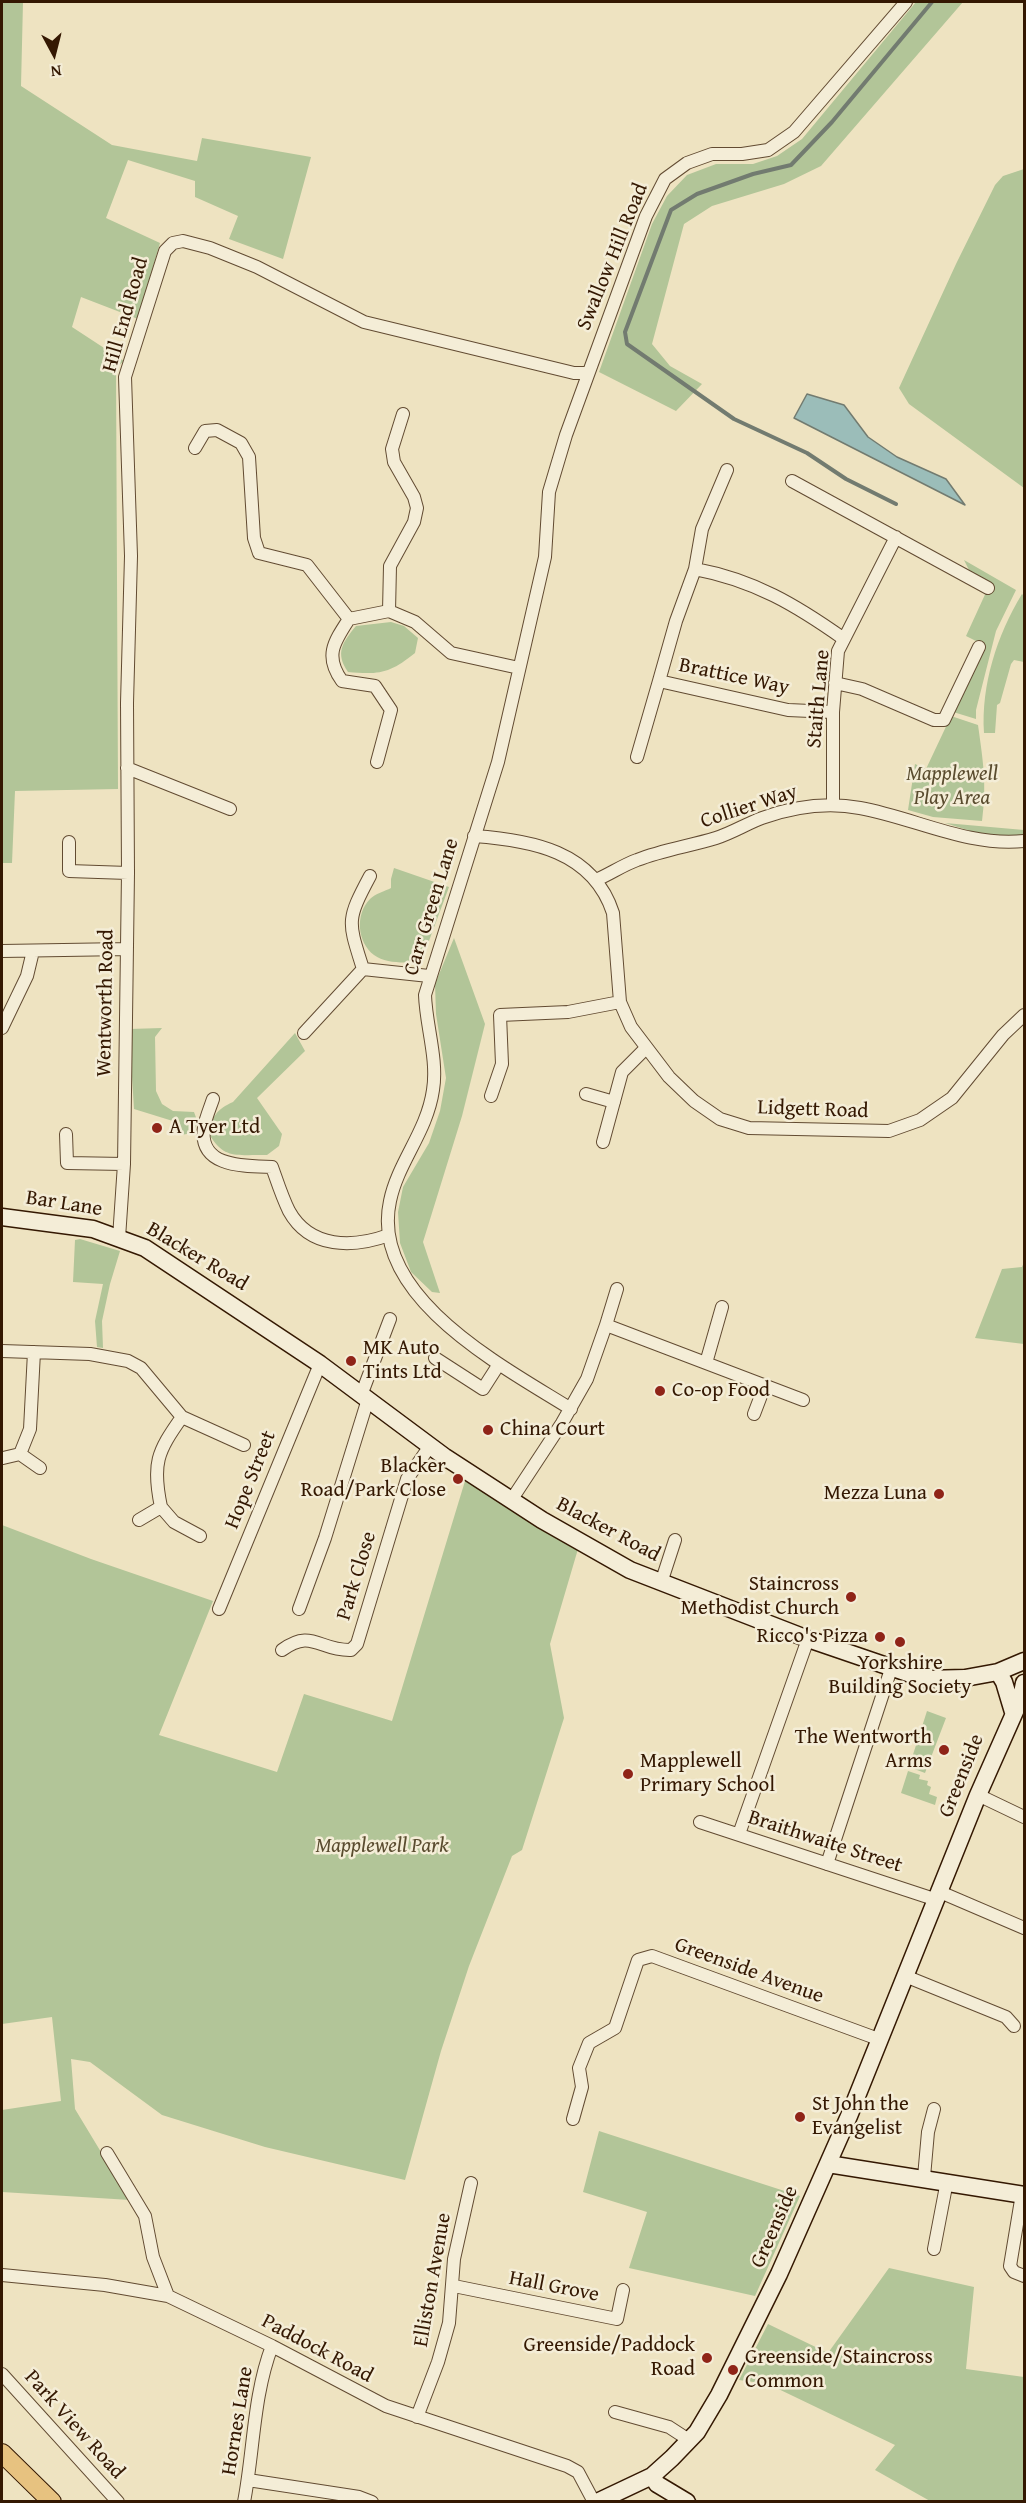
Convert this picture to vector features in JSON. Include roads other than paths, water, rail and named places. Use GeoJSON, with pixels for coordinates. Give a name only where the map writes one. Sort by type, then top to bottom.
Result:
{"type":"FeatureCollection","features":[{"type":"Feature","properties":{"kind":"main road","name":"Bar Lane"},"geometry":{"type":"LineString","coordinates":[[2,1218],[93,1229],[119,1238]]}},
{"type":"Feature","properties":{"kind":"main road","name":"Blacker Road"},"geometry":{"type":"LineString","coordinates":[[119,1238],[145,1248],[160,1257],[320,1364],[430,1446],[542,1520],[601,1555],[661,1583],[808,1639],[925,1679],[944,1680],[998,1672],[1024,1661]]}},
{"type":"Feature","properties":{"kind":"main road"},"geometry":{"type":"LineString","coordinates":[[998,1672],[1004,1682],[1016,1717]]}},
{"type":"Feature","properties":{"kind":"main road","name":"Greenside"},"geometry":{"type":"LineString","coordinates":[[596,2502],[652,2476],[689,2440],[707,2417],[735,2364],[828,2164],[881,2040],[978,1796],[1016,1717],[1024,1683]]}},
{"type":"Feature","properties":{"kind":"main road"},"geometry":{"type":"LineString","coordinates":[[828,2164],[1023,2194]]}},
{"type":"Feature","properties":{"kind":"main road"},"geometry":{"type":"LineString","coordinates":[[2,2453],[52,2502]]}},
{"type":"Feature","properties":{"kind":"main road"},"geometry":{"type":"LineString","coordinates":[[652,2476],[657,2484],[687,2502]]}},
{"type":"Feature","properties":{"kind":"street","name":"Swallow Hill Road"},"geometry":{"type":"LineString","coordinates":[[587,373],[646,216],[665,179],[687,163],[712,154],[742,154],[768,150],[794,132],[906,2]]}},
{"type":"Feature","properties":{"kind":"street","name":"Hill End Road"},"geometry":{"type":"LineString","coordinates":[[127,768],[131,556],[124,377],[165,251],[173,243],[183,241],[210,248],[257,267],[364,322],[574,373],[587,373]]}},
{"type":"Feature","properties":{"kind":"street","name":"Carr Green Lane"},"geometry":{"type":"LineString","coordinates":[[571,1409],[499,1364],[427,1306],[404,1277],[395,1259],[389,1235],[389,1204],[393,1189],[429,1111],[434,1072],[424,995],[498,762],[545,557],[549,492],[587,373]]}},
{"type":"Feature","properties":{"kind":"street"},"geometry":{"type":"LineString","coordinates":[[389,611],[390,566],[414,522],[417,508],[414,497],[394,462],[392,449],[403,414]]}},
{"type":"Feature","properties":{"kind":"street"},"geometry":{"type":"LineString","coordinates":[[195,448],[205,431],[217,430],[241,443],[249,457],[254,538],[259,554],[307,565],[349,619]]}},
{"type":"Feature","properties":{"kind":"street","name":"Brattice Way"},"geometry":{"type":"LineString","coordinates":[[727,470],[702,530],[695,569],[676,621],[659,681],[788,710],[833,712]]}},
{"type":"Feature","properties":{"kind":"street"},"geometry":{"type":"LineString","coordinates":[[792,480],[988,588]]}},
{"type":"Feature","properties":{"kind":"street","name":"Staith Lane"},"geometry":{"type":"LineString","coordinates":[[833,805],[833,712],[838,651],[896,537]]}},
{"type":"Feature","properties":{"kind":"street"},"geometry":{"type":"LineString","coordinates":[[695,569],[753,585],[804,610],[844,639]]}},
{"type":"Feature","properties":{"kind":"street"},"geometry":{"type":"LineString","coordinates":[[377,762],[391,710],[375,686],[342,681],[334,670],[331,655],[349,619],[389,611],[415,622],[452,653],[519,668]]}},
{"type":"Feature","properties":{"kind":"street"},"geometry":{"type":"LineString","coordinates":[[835,683],[862,689],[934,720],[944,720],[979,647]]}},
{"type":"Feature","properties":{"kind":"street"},"geometry":{"type":"LineString","coordinates":[[637,756],[659,681]]}},
{"type":"Feature","properties":{"kind":"street"},"geometry":{"type":"LineString","coordinates":[[127,768],[230,809]]}},
{"type":"Feature","properties":{"kind":"street","name":"Wentworth Road"},"geometry":{"type":"LineString","coordinates":[[119,1238],[124,1164],[127,768]]}},
{"type":"Feature","properties":{"kind":"street","name":"Collier Way"},"geometry":{"type":"LineString","coordinates":[[596,880],[636,860],[690,847],[791,809],[833,805],[879,812],[987,842],[1024,841]]}},
{"type":"Feature","properties":{"kind":"street","name":"Lidgett Road"},"geometry":{"type":"LineString","coordinates":[[474,836],[525,841],[578,863],[596,880],[613,913],[621,1002],[631,1027],[669,1077],[694,1101],[720,1119],[749,1128],[889,1131],[920,1120],[952,1098],[996,1042],[1024,1015]]}},
{"type":"Feature","properties":{"kind":"street"},"geometry":{"type":"LineString","coordinates":[[69,842],[69,871],[128,873]]}},
{"type":"Feature","properties":{"kind":"street"},"geometry":{"type":"LineString","coordinates":[[363,969],[351,931],[352,910],[370,876]]}},
{"type":"Feature","properties":{"kind":"street"},"geometry":{"type":"LineString","coordinates":[[2,951],[125,949]]}},
{"type":"Feature","properties":{"kind":"street"},"geometry":{"type":"LineString","coordinates":[[2,1028],[27,976],[33,951]]}},
{"type":"Feature","properties":{"kind":"street"},"geometry":{"type":"LineString","coordinates":[[363,969],[429,976]]}},
{"type":"Feature","properties":{"kind":"street"},"geometry":{"type":"LineString","coordinates":[[304,1033],[363,969]]}},
{"type":"Feature","properties":{"kind":"street"},"geometry":{"type":"LineString","coordinates":[[491,1096],[502,1064],[500,1015],[568,1012],[621,1002]]}},
{"type":"Feature","properties":{"kind":"street"},"geometry":{"type":"LineString","coordinates":[[603,1142],[622,1072],[646,1048]]}},
{"type":"Feature","properties":{"kind":"street"},"geometry":{"type":"LineString","coordinates":[[586,1094],[614,1102]]}},
{"type":"Feature","properties":{"kind":"street"},"geometry":{"type":"LineString","coordinates":[[213,1099],[204,1128],[205,1140],[211,1152],[219,1160],[231,1165],[272,1167],[289,1210],[308,1232],[332,1243],[348,1245],[365,1243],[389,1235]]}},
{"type":"Feature","properties":{"kind":"street"},"geometry":{"type":"LineString","coordinates":[[66,1134],[67,1162],[124,1164]]}},
{"type":"Feature","properties":{"kind":"street"},"geometry":{"type":"LineString","coordinates":[[512,1499],[588,1379],[617,1289]]}},
{"type":"Feature","properties":{"kind":"street"},"geometry":{"type":"LineString","coordinates":[[706,1362],[722,1307]]}},
{"type":"Feature","properties":{"kind":"street"},"geometry":{"type":"LineString","coordinates":[[299,1608],[332,1517],[365,1396],[390,1319]]}},
{"type":"Feature","properties":{"kind":"street"},"geometry":{"type":"LineString","coordinates":[[606,1325],[803,1400]]}},
{"type":"Feature","properties":{"kind":"street"},"geometry":{"type":"LineString","coordinates":[[2,1351],[90,1354],[128,1361],[141,1368],[182,1417],[244,1445]]}},
{"type":"Feature","properties":{"kind":"street"},"geometry":{"type":"LineString","coordinates":[[20,1454],[30,1429],[34,1352]]}},
{"type":"Feature","properties":{"kind":"street"},"geometry":{"type":"LineString","coordinates":[[435,1358],[483,1389],[499,1364]]}},
{"type":"Feature","properties":{"kind":"street","name":"Hope Street"},"geometry":{"type":"LineString","coordinates":[[219,1610],[320,1364]]}},
{"type":"Feature","properties":{"kind":"street"},"geometry":{"type":"LineString","coordinates":[[754,1414],[765,1386]]}},
{"type":"Feature","properties":{"kind":"street"},"geometry":{"type":"LineString","coordinates":[[182,1417],[160,1450],[157,1489],[161,1508],[174,1522],[200,1536]]}},
{"type":"Feature","properties":{"kind":"street","name":"Park Close"},"geometry":{"type":"LineString","coordinates":[[282,1650],[296,1640],[306,1639],[343,1650],[351,1650],[357,1644],[406,1479],[430,1446]]}},
{"type":"Feature","properties":{"kind":"street"},"geometry":{"type":"LineString","coordinates":[[3,1458],[20,1454],[40,1468]]}},
{"type":"Feature","properties":{"kind":"street"},"geometry":{"type":"LineString","coordinates":[[139,1520],[161,1508]]}},
{"type":"Feature","properties":{"kind":"street"},"geometry":{"type":"LineString","coordinates":[[661,1583],[675,1540]]}},
{"type":"Feature","properties":{"kind":"street"},"geometry":{"type":"LineString","coordinates":[[739,1834],[808,1639]]}},
{"type":"Feature","properties":{"kind":"street"},"geometry":{"type":"LineString","coordinates":[[827,1863],[891,1669]]}},
{"type":"Feature","properties":{"kind":"street"},"geometry":{"type":"LineString","coordinates":[[978,1796],[1024,1817]]}},
{"type":"Feature","properties":{"kind":"street","name":"Braithwaite Street"},"geometry":{"type":"LineString","coordinates":[[700,1822],[938,1896]]}},
{"type":"Feature","properties":{"kind":"street"},"geometry":{"type":"LineString","coordinates":[[938,1896],[1024,1929]]}},
{"type":"Feature","properties":{"kind":"street","name":"Greenside Avenue"},"geometry":{"type":"LineString","coordinates":[[573,2119],[582,2087],[579,2068],[589,2043],[615,2028],[638,1960],[652,1956],[881,2040]]}},
{"type":"Feature","properties":{"kind":"street"},"geometry":{"type":"LineString","coordinates":[[905,1976],[1006,2017],[1014,2026]]}},
{"type":"Feature","properties":{"kind":"street"},"geometry":{"type":"LineString","coordinates":[[924,2177],[928,2132],[934,2109]]}},
{"type":"Feature","properties":{"kind":"street"},"geometry":{"type":"LineString","coordinates":[[107,2153],[145,2216],[153,2258],[168,2296]]}},
{"type":"Feature","properties":{"kind":"street"},"geometry":{"type":"LineString","coordinates":[[934,2249],[947,2181]]}},
{"type":"Feature","properties":{"kind":"street","name":"Elliston Avenue"},"geometry":{"type":"LineString","coordinates":[[417,2417],[449,2324],[454,2286],[454,2259],[471,2183]]}},
{"type":"Feature","properties":{"kind":"street"},"geometry":{"type":"LineString","coordinates":[[1023,2194],[1010,2266],[1014,2272],[1024,2276]]}},
{"type":"Feature","properties":{"kind":"street","name":"Paddock Road"},"geometry":{"type":"LineString","coordinates":[[2,2275],[116,2286],[168,2296],[272,2346],[386,2406],[567,2466],[578,2472],[596,2502]]}},
{"type":"Feature","properties":{"kind":"street","name":"Hall Grove"},"geometry":{"type":"LineString","coordinates":[[454,2286],[617,2319],[623,2290]]}},
{"type":"Feature","properties":{"kind":"street","name":"Hornes Lane"},"geometry":{"type":"LineString","coordinates":[[244,2502],[258,2396],[263,2369],[272,2346]]}},
{"type":"Feature","properties":{"kind":"street","name":"Park View Road"},"geometry":{"type":"LineString","coordinates":[[2,2374],[118,2502]]}},
{"type":"Feature","properties":{"kind":"street"},"geometry":{"type":"LineString","coordinates":[[615,2412],[669,2427],[689,2440]]}},
{"type":"Feature","properties":{"kind":"street"},"geometry":{"type":"LineString","coordinates":[[248,2480],[359,2497],[372,2502]]}},
{"type":"Feature","properties":{"kind":"water"},"geometry":{"type":"Polygon","coordinates":[[[807,394],[844,405],[868,437],[897,457],[946,479],[965,505],[794,418],[807,394]]]}},
{"type":"Feature","properties":{"kind":"waterway"},"geometry":{"type":"LineString","coordinates":[[896,504],[846,479],[807,453],[734,419],[627,344],[625,332],[671,210],[697,194],[753,174],[791,165],[832,122],[932,2]]}},
{"type":"Feature","properties":{"kind":"place","name":"A Tyer Ltd"},"geometry":{"type":"Point","coordinates":[157,1128]}},
{"type":"Feature","properties":{"kind":"place","name":"MK Auto Tints Ltd"},"geometry":{"type":"Point","coordinates":[351,1361]}},
{"type":"Feature","properties":{"kind":"place","name":"Co-op Food"},"geometry":{"type":"Point","coordinates":[660,1391]}},
{"type":"Feature","properties":{"kind":"place","name":"China Court"},"geometry":{"type":"Point","coordinates":[488,1430]}},
{"type":"Feature","properties":{"kind":"place","name":"Blacker Road/Park Close"},"geometry":{"type":"Point","coordinates":[458,1479]}},
{"type":"Feature","properties":{"kind":"place","name":"Mezza Luna"},"geometry":{"type":"Point","coordinates":[939,1494]}},
{"type":"Feature","properties":{"kind":"place","name":"Staincross Methodist Church"},"geometry":{"type":"Point","coordinates":[851,1597]}},
{"type":"Feature","properties":{"kind":"place","name":"Ricco's Pizza"},"geometry":{"type":"Point","coordinates":[880,1637]}},
{"type":"Feature","properties":{"kind":"place","name":"Yorkshire Building Society"},"geometry":{"type":"Point","coordinates":[900,1642]}},
{"type":"Feature","properties":{"kind":"place","name":"The Wentworth Arms"},"geometry":{"type":"Point","coordinates":[944,1750]}},
{"type":"Feature","properties":{"kind":"place","name":"Mapplewell Primary School"},"geometry":{"type":"Point","coordinates":[628,1774]}},
{"type":"Feature","properties":{"kind":"place","name":"St John the Evangelist"},"geometry":{"type":"Point","coordinates":[800,2117]}},
{"type":"Feature","properties":{"kind":"place","name":"Greenside/Paddock Road"},"geometry":{"type":"Point","coordinates":[707,2358]}},
{"type":"Feature","properties":{"kind":"place","name":"Greenside/Staincross Common"},"geometry":{"type":"Point","coordinates":[733,2370]}},
{"type":"Feature","properties":{"kind":"park label","name":"Mapplewell Play Area"},"geometry":{"type":"Point","coordinates":[952,787]}},
{"type":"Feature","properties":{"kind":"park label","name":"Mapplewell Park"},"geometry":{"type":"Point","coordinates":[382,1847]}}]}
